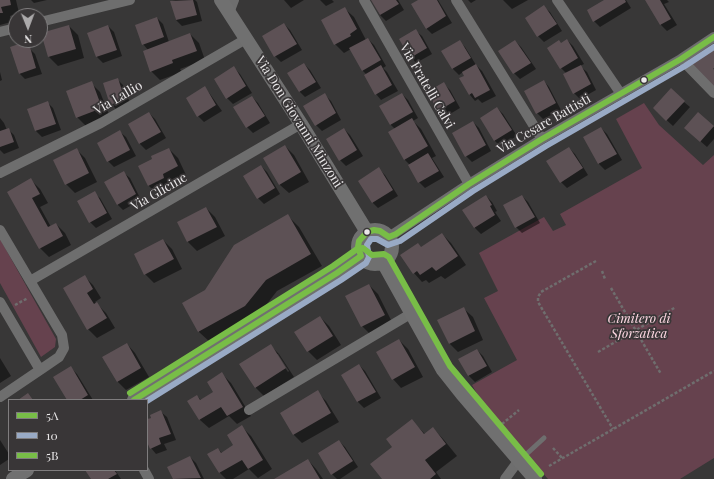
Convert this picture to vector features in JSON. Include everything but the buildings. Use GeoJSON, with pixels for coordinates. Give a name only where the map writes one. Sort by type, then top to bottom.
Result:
{"type":"FeatureCollection","features":[{"type":"Feature","properties":{"kind":"street"},"geometry":{"type":"LineString","coordinates":[[48,20],[130,0]]}},
{"type":"Feature","properties":{"kind":"street","name":"Via Don Giovanni Minzoni"},"geometry":{"type":"LineString","coordinates":[[221,0],[231,7],[246,39],[301,124],[367,232]]}},
{"type":"Feature","properties":{"kind":"street","name":"Via Fratelli Calvi"},"geometry":{"type":"LineString","coordinates":[[364,0],[469,184]]}},
{"type":"Feature","properties":{"kind":"street"},"geometry":{"type":"LineString","coordinates":[[456,0],[542,139]]}},
{"type":"Feature","properties":{"kind":"street"},"geometry":{"type":"LineString","coordinates":[[557,0],[621,94]]}},
{"type":"Feature","properties":{"kind":"street","name":"Via Cesare Battisti"},"geometry":{"type":"LineString","coordinates":[[389,237],[469,184],[542,139],[681,59],[714,38]]}},
{"type":"Feature","properties":{"kind":"street","name":"Via Lallio"},"geometry":{"type":"LineString","coordinates":[[0,173],[101,122],[246,39]]}},
{"type":"Feature","properties":{"kind":"street"},"geometry":{"type":"LineString","coordinates":[[681,59],[714,93]]}},
{"type":"Feature","properties":{"kind":"street","name":"Via Glicine"},"geometry":{"type":"LineString","coordinates":[[30,281],[301,124]]}},
{"type":"Feature","properties":{"kind":"street"},"geometry":{"type":"LineString","coordinates":[[0,230],[61,332],[64,344],[63,352],[59,358],[0,397]]}},
{"type":"Feature","properties":{"kind":"street"},"geometry":{"type":"LineString","coordinates":[[374,230],[380,231],[389,237],[392,247],[388,258],[383,262],[376,264],[365,261],[361,256],[358,247],[359,241],[367,232],[374,230]]}},
{"type":"Feature","properties":{"kind":"street"},"geometry":{"type":"LineString","coordinates":[[136,399],[337,273],[361,256]]}},
{"type":"Feature","properties":{"kind":"street"},"geometry":{"type":"LineString","coordinates":[[383,262],[412,313],[433,355],[449,379],[535,479]]}},
{"type":"Feature","properties":{"kind":"street"},"geometry":{"type":"LineString","coordinates":[[2,307],[40,370]]}},
{"type":"Feature","properties":{"kind":"street"},"geometry":{"type":"LineString","coordinates":[[249,410],[412,313]]}},
{"type":"Feature","properties":{"kind":"street"},"geometry":{"type":"LineString","coordinates":[[505,479],[519,460]]}},
{"type":"Feature","properties":{"kind":"street"},"geometry":{"type":"LineString","coordinates":[[13,479],[25,471]]}},
{"type":"Feature","properties":{"kind":"lane"},"geometry":{"type":"LineString","coordinates":[[519,460],[544,438]]}},
{"type":"Feature","properties":{"kind":"path"},"geometry":{"type":"LineString","coordinates":[[596,261],[541,292],[538,297],[538,302],[613,429]]}},
{"type":"Feature","properties":{"kind":"path"},"geometry":{"type":"LineString","coordinates":[[602,271],[606,279]]}},
{"type":"Feature","properties":{"kind":"path"},"geometry":{"type":"LineString","coordinates":[[611,288],[661,374]]}},
{"type":"Feature","properties":{"kind":"path"},"geometry":{"type":"LineString","coordinates":[[2,307],[37,293]]}},
{"type":"Feature","properties":{"kind":"path"},"geometry":{"type":"LineString","coordinates":[[598,352],[676,307]]}},
{"type":"Feature","properties":{"kind":"path"},"geometry":{"type":"LineString","coordinates":[[549,466],[714,370]]}},
{"type":"Feature","properties":{"kind":"path"},"geometry":{"type":"LineString","coordinates":[[501,425],[519,410]]}},
{"type":"Feature","properties":{"kind":"path"},"geometry":{"type":"LineString","coordinates":[[553,448],[562,458]]}},
{"type":"Feature","properties":{"kind":"green space","name":"Cimitero di Sforzatica"},"geometry":{"type":"Polygon","coordinates":[[[644,103],[659,125],[703,165],[714,155],[714,458],[680,479],[548,479],[499,423],[479,397],[472,385],[517,360],[484,298],[498,291],[479,253],[544,217],[553,231],[566,225],[560,214],[642,168],[616,119],[644,103]]]}},
{"type":"Feature","properties":{"kind":"green space"},"geometry":{"type":"Polygon","coordinates":[[[0,239],[56,339],[55,347],[41,357],[0,283],[0,239]]]}},
{"type":"Feature","properties":{"kind":"transit line","name":"5A"},"geometry":{"type":"LineString","coordinates":[[136,399],[337,273],[361,256],[358,247],[359,241],[367,232],[374,230],[380,231],[389,237],[396,234],[469,184],[542,139],[681,59],[714,37]]}},
{"type":"Feature","properties":{"kind":"transit line","name":"10"},"geometry":{"type":"LineString","coordinates":[[148,400],[366,263],[369,257],[367,245],[371,239],[377,239],[388,245],[400,241],[473,191],[546,146],[685,66],[714,47]]}},
{"type":"Feature","properties":{"kind":"transit line","name":"5B"},"geometry":{"type":"LineString","coordinates":[[130,393],[333,266],[357,249],[363,248],[372,255],[384,254],[389,257],[450,366],[541,474]]}}]}
